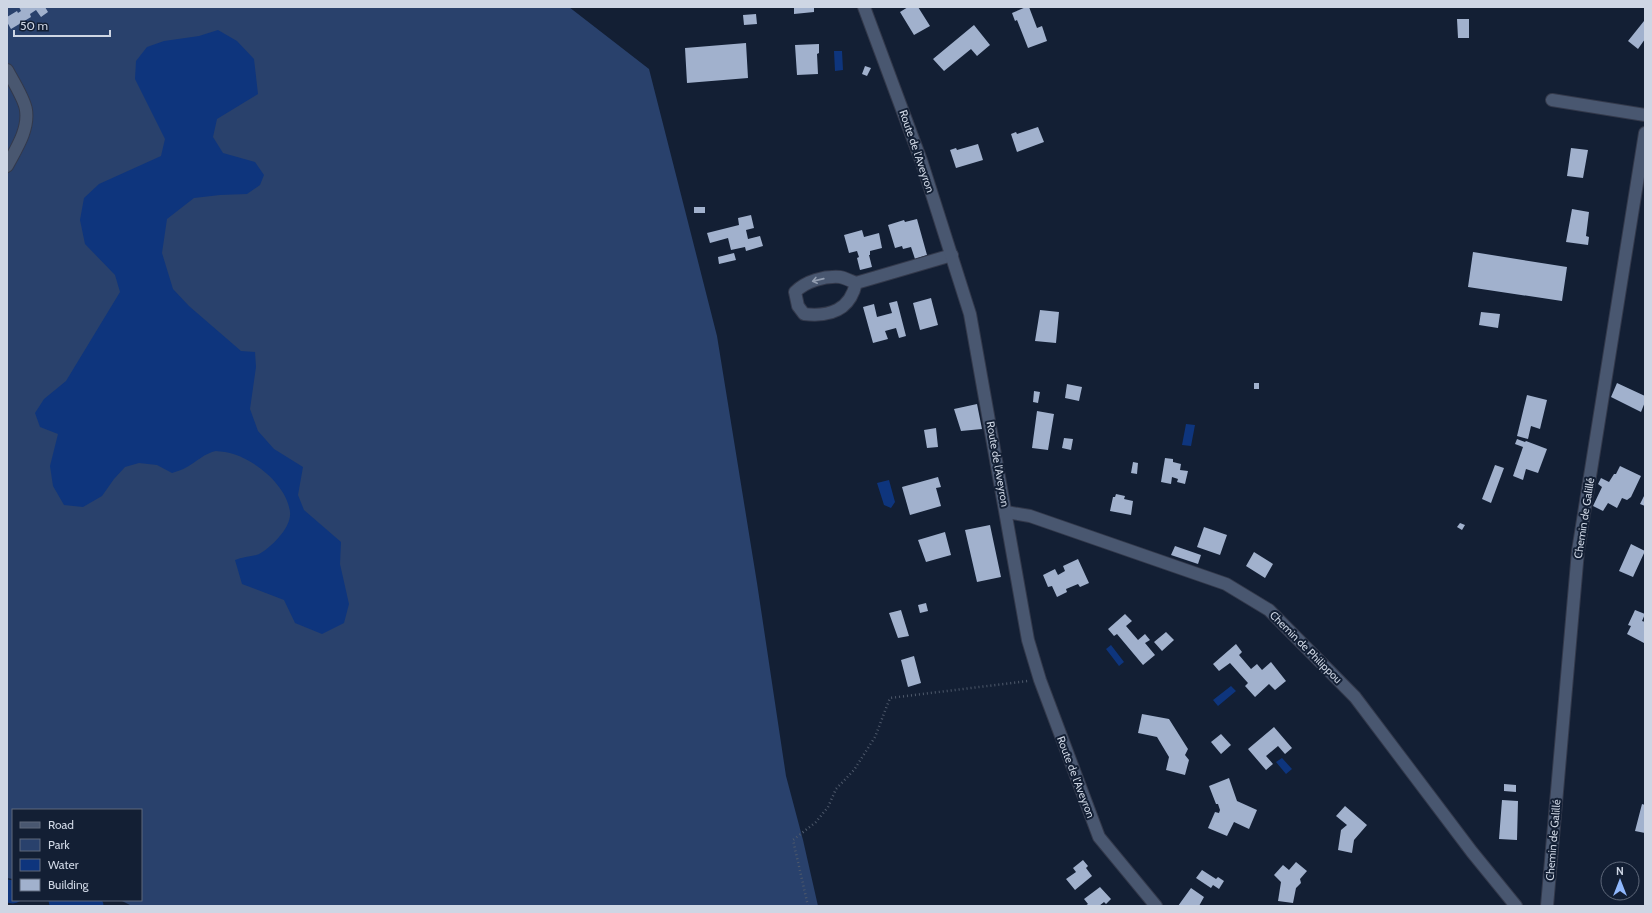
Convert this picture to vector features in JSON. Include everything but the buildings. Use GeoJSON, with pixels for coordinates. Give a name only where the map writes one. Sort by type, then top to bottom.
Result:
{"type":"FeatureCollection","features":[{"type":"Feature","properties":{"kind":"street","name":"Route de l'Aveyron"},"geometry":{"type":"LineString","coordinates":[[864,7],[922,163],[970,314],[1028,640],[1040,680],[1099,837],[1156,906]]}},
{"type":"Feature","properties":{"kind":"street"},"geometry":{"type":"LineString","coordinates":[[7,70],[26,110],[23,133],[7,166]]}},
{"type":"Feature","properties":{"kind":"street"},"geometry":{"type":"LineString","coordinates":[[1552,100],[1645,115]]}},
{"type":"Feature","properties":{"kind":"street","name":"Chemin de Galillé"},"geometry":{"type":"LineString","coordinates":[[1547,906],[1578,551],[1645,133]]}},
{"type":"Feature","properties":{"kind":"street"},"geometry":{"type":"LineString","coordinates":[[856,283],[848,302],[835,312],[817,315],[804,314],[798,306],[795,292],[803,284],[818,279],[841,277],[856,283],[952,255]]}},
{"type":"Feature","properties":{"kind":"street","name":"Chemin de Philippou"},"geometry":{"type":"LineString","coordinates":[[1006,512],[1030,516],[1226,584],[1269,610],[1354,697],[1472,852],[1516,906]]}},
{"type":"Feature","properties":{"kind":"path"},"geometry":{"type":"LineString","coordinates":[[808,906],[793,840],[816,822],[828,807],[836,789],[854,770],[875,736],[890,698],[1040,680]]}},
{"type":"Feature","properties":{"kind":"green space"},"geometry":{"type":"Polygon","coordinates":[[[7,7],[569,7],[649,69],[717,336],[757,583],[786,776],[803,840],[818,906],[132,906],[122,901],[142,901],[142,809],[12,809],[12,879],[7,878],[7,7]]]}},
{"type":"Feature","properties":{"kind":"water"},"geometry":{"type":"Polygon","coordinates":[[[218,30],[237,41],[254,59],[258,94],[217,119],[213,137],[223,153],[255,162],[264,175],[260,185],[247,194],[194,198],[167,219],[162,253],[173,289],[189,306],[241,351],[255,352],[256,367],[250,409],[258,431],[274,449],[303,467],[298,495],[304,510],[341,542],[340,564],[349,604],[344,623],[322,634],[295,623],[284,600],[242,584],[235,560],[259,554],[264,551],[280,536],[290,518],[290,512],[282,491],[266,473],[256,465],[235,455],[217,451],[212,452],[185,468],[172,473],[157,465],[139,463],[125,467],[102,496],[83,507],[64,505],[53,486],[50,466],[58,434],[40,427],[35,413],[44,399],[66,381],[120,292],[115,275],[85,244],[80,220],[84,198],[99,184],[161,156],[165,139],[135,79],[136,61],[147,47],[164,41],[199,36],[218,30]]]}},
{"type":"Feature","properties":{"kind":"water"},"geometry":{"type":"Polygon","coordinates":[[[834,51],[842,51],[843,70],[835,71],[834,51]]]}},
{"type":"Feature","properties":{"kind":"water"},"geometry":{"type":"Polygon","coordinates":[[[1186,424],[1195,425],[1191,446],[1182,445],[1186,424]]]}},
{"type":"Feature","properties":{"kind":"water"},"geometry":{"type":"Polygon","coordinates":[[[889,480],[895,502],[891,508],[884,505],[877,483],[889,480]]]}},
{"type":"Feature","properties":{"kind":"water"},"geometry":{"type":"Polygon","coordinates":[[[1111,645],[1124,662],[1119,666],[1106,649],[1111,645]]]}},
{"type":"Feature","properties":{"kind":"water"},"geometry":{"type":"Polygon","coordinates":[[[1231,686],[1236,691],[1218,706],[1213,700],[1231,686]]]}},
{"type":"Feature","properties":{"kind":"water"},"geometry":{"type":"Polygon","coordinates":[[[1282,758],[1292,769],[1286,774],[1276,762],[1282,758]]]}},
{"type":"Feature","properties":{"kind":"waterway"},"geometry":{"type":"LineString","coordinates":[[7,891],[12,892]]}},
{"type":"Feature","properties":{"kind":"waterway"},"geometry":{"type":"LineString","coordinates":[[65,901],[92,906]]}}]}
